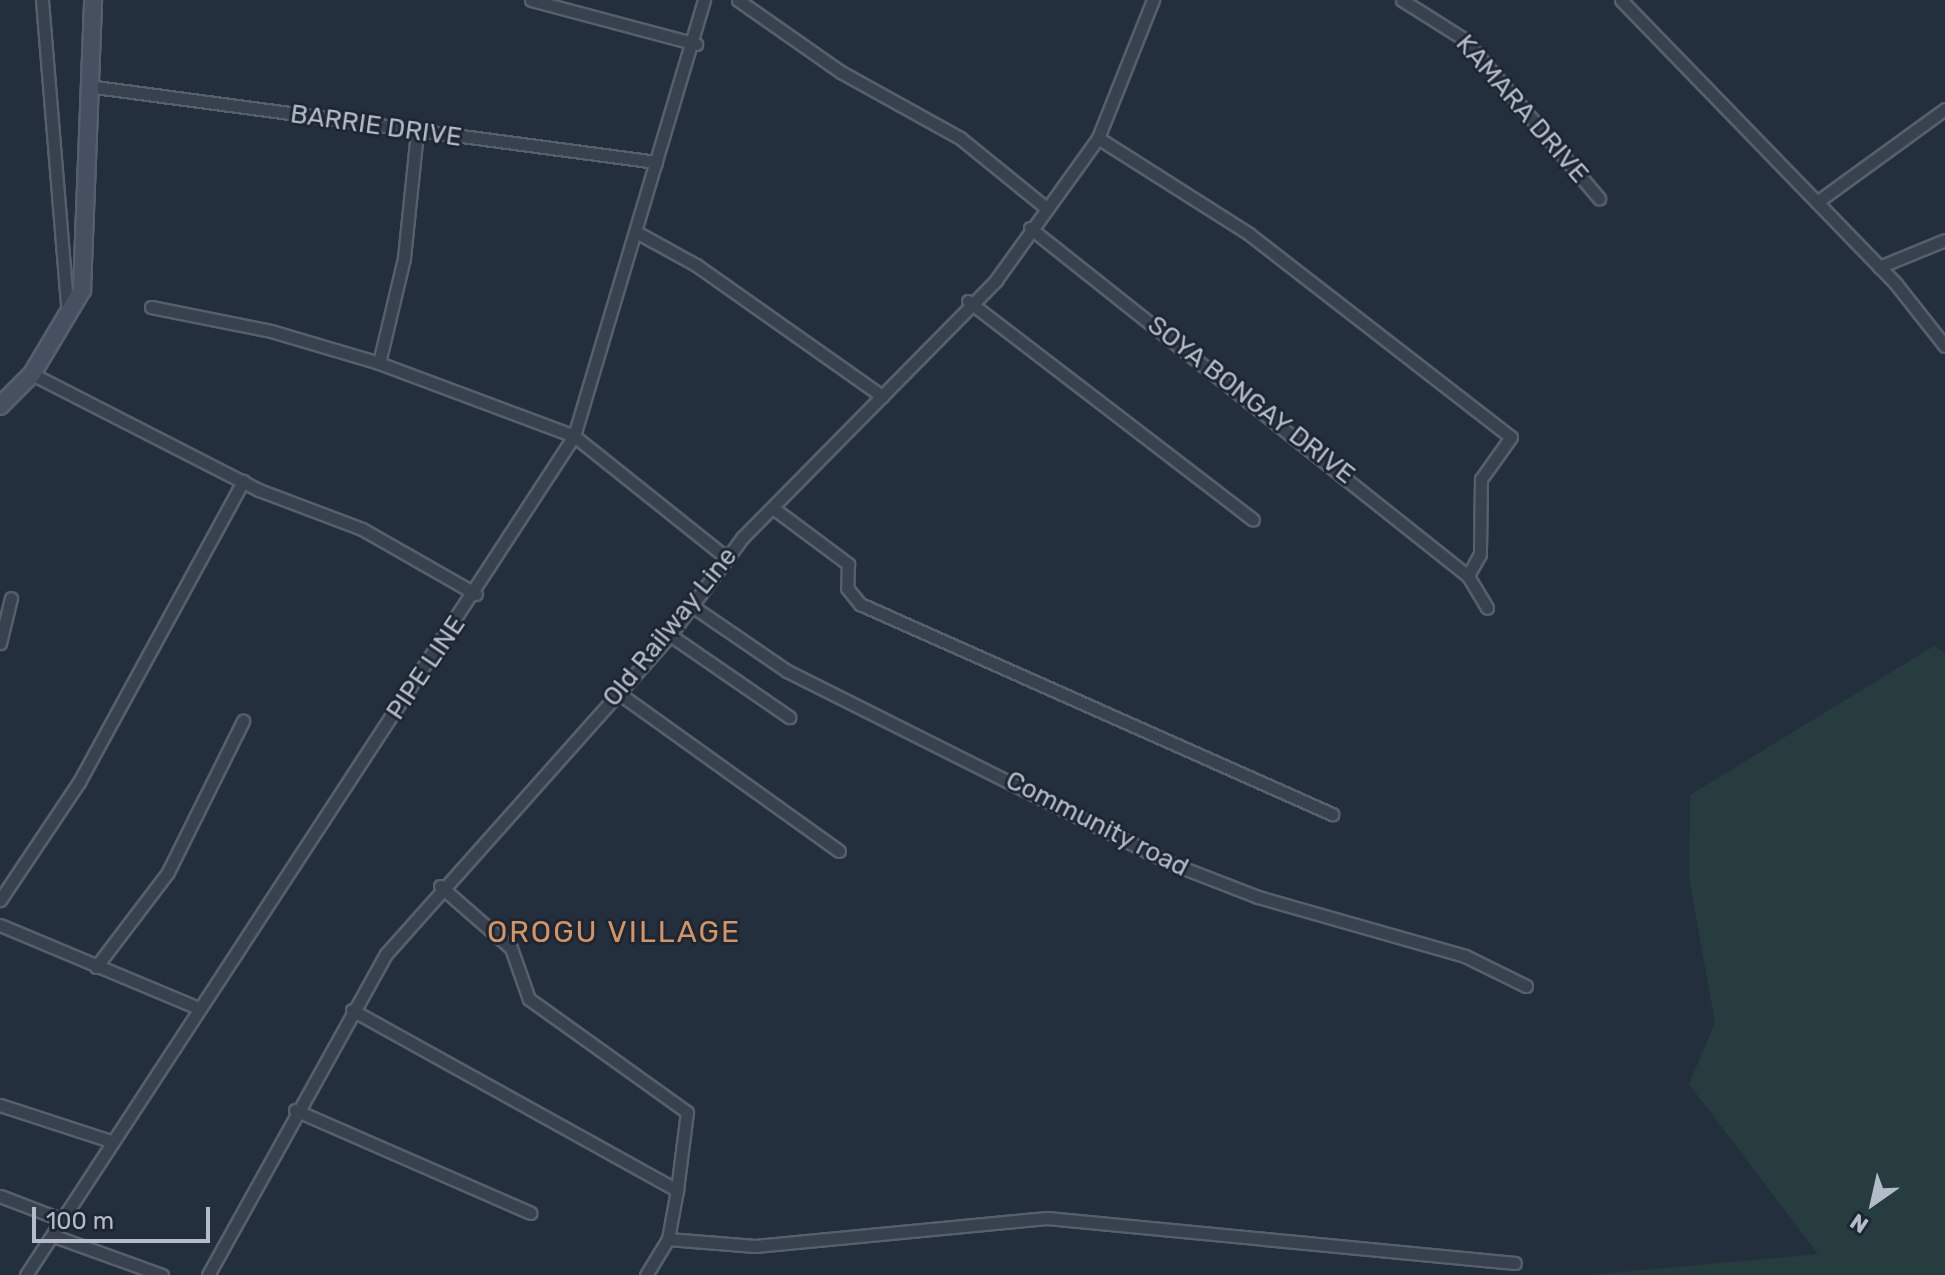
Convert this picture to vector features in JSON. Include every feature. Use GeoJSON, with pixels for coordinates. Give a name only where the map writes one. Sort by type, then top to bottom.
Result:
{"type":"FeatureCollection","features":[{"type":"Feature","properties":{"kind":"street"},"geometry":{"type":"LineString","coordinates":[[42,0],[69,321]]}},
{"type":"Feature","properties":{"kind":"street"},"geometry":{"type":"LineString","coordinates":[[0,406],[32,374],[69,321],[88,254],[95,87],[93,0]]}},
{"type":"Feature","properties":{"kind":"street"},"geometry":{"type":"LineString","coordinates":[[531,0],[696,44]]}},
{"type":"Feature","properties":{"kind":"street","name":"PIPE LINE"},"geometry":{"type":"LineString","coordinates":[[26,1275],[54,1236],[60,1219],[196,1007],[476,594],[574,436],[638,233],[656,162],[696,44],[704,0]]}},
{"type":"Feature","properties":{"kind":"street"},"geometry":{"type":"LineString","coordinates":[[738,0],[841,72],[960,138],[1046,208]]}},
{"type":"Feature","properties":{"kind":"street","name":"Old Railway Line"},"geometry":{"type":"LineString","coordinates":[[208,1275],[352,1010],[440,886],[670,635],[727,558],[968,301],[996,280],[1030,228],[1098,138],[1153,0]]}},
{"type":"Feature","properties":{"kind":"street","name":"KAMARA DRIVE"},"geometry":{"type":"LineString","coordinates":[[1402,0],[1464,39],[1599,198]]}},
{"type":"Feature","properties":{"kind":"street"},"geometry":{"type":"LineString","coordinates":[[1621,0],[1879,267],[1945,346]]}},
{"type":"Feature","properties":{"kind":"street","name":"BARRIE DRIVE"},"geometry":{"type":"LineString","coordinates":[[95,87],[656,162]]}},
{"type":"Feature","properties":{"kind":"street"},"geometry":{"type":"LineString","coordinates":[[1817,202],[1945,109]]}},
{"type":"Feature","properties":{"kind":"street"},"geometry":{"type":"LineString","coordinates":[[379,363],[404,258],[417,132]]}},
{"type":"Feature","properties":{"kind":"street"},"geometry":{"type":"LineString","coordinates":[[1098,138],[1249,234],[1511,437],[1481,479],[1480,554],[1468,576],[1487,608]]}},
{"type":"Feature","properties":{"kind":"street","name":"SOYA BONGAY DRIVE"},"geometry":{"type":"LineString","coordinates":[[1030,228],[1468,576]]}},
{"type":"Feature","properties":{"kind":"street"},"geometry":{"type":"LineString","coordinates":[[638,233],[696,265],[882,396]]}},
{"type":"Feature","properties":{"kind":"street"},"geometry":{"type":"LineString","coordinates":[[1879,267],[1945,240]]}},
{"type":"Feature","properties":{"kind":"street"},"geometry":{"type":"LineString","coordinates":[[968,301],[1253,520]]}},
{"type":"Feature","properties":{"kind":"street"},"geometry":{"type":"LineString","coordinates":[[151,307],[271,331],[379,363],[574,436],[727,558]]}},
{"type":"Feature","properties":{"kind":"street"},"geometry":{"type":"LineString","coordinates":[[32,374],[243,481],[362,529],[476,594]]}},
{"type":"Feature","properties":{"kind":"street"},"geometry":{"type":"LineString","coordinates":[[0,900],[79,782],[243,481]]}},
{"type":"Feature","properties":{"kind":"street"},"geometry":{"type":"LineString","coordinates":[[773,508],[848,564],[847,588],[860,604],[1332,814]]}},
{"type":"Feature","properties":{"kind":"street"},"geometry":{"type":"LineString","coordinates":[[0,643],[11,598]]}},
{"type":"Feature","properties":{"kind":"street","name":"Community road"},"geometry":{"type":"LineString","coordinates":[[692,606],[787,671],[1168,862],[1258,897],[1465,956],[1526,986]]}},
{"type":"Feature","properties":{"kind":"street"},"geometry":{"type":"LineString","coordinates":[[670,635],[789,717]]}},
{"type":"Feature","properties":{"kind":"street"},"geometry":{"type":"LineString","coordinates":[[617,692],[839,851]]}},
{"type":"Feature","properties":{"kind":"street"},"geometry":{"type":"LineString","coordinates":[[96,967],[168,872],[243,721]]}},
{"type":"Feature","properties":{"kind":"street"},"geometry":{"type":"LineString","coordinates":[[440,886],[511,948],[529,999],[687,1112],[668,1239],[646,1275]]}},
{"type":"Feature","properties":{"kind":"street"},"geometry":{"type":"LineString","coordinates":[[0,925],[196,1007]]}},
{"type":"Feature","properties":{"kind":"street"},"geometry":{"type":"LineString","coordinates":[[352,1010],[677,1190]]}},
{"type":"Feature","properties":{"kind":"street"},"geometry":{"type":"LineString","coordinates":[[0,1105],[111,1141]]}},
{"type":"Feature","properties":{"kind":"street"},"geometry":{"type":"LineString","coordinates":[[295,1110],[531,1213]]}},
{"type":"Feature","properties":{"kind":"street"},"geometry":{"type":"LineString","coordinates":[[0,1196],[60,1219]]}},
{"type":"Feature","properties":{"kind":"street"},"geometry":{"type":"LineString","coordinates":[[668,1239],[755,1246],[1047,1218],[1515,1263]]}},
{"type":"Feature","properties":{"kind":"street"},"geometry":{"type":"LineString","coordinates":[[54,1236],[162,1275]]}},
{"type":"Feature","properties":{"kind":"green space"},"geometry":{"type":"Polygon","coordinates":[[[1934,646],[1945,653],[1945,1275],[1589,1275],[1818,1254],[1689,1084],[1715,1023],[1689,877],[1690,795],[1934,646]]]}},
{"type":"Feature","properties":{"kind":"district","name":"OROGU VILLAGE"},"geometry":{"type":"Point","coordinates":[614,932]}}]}
